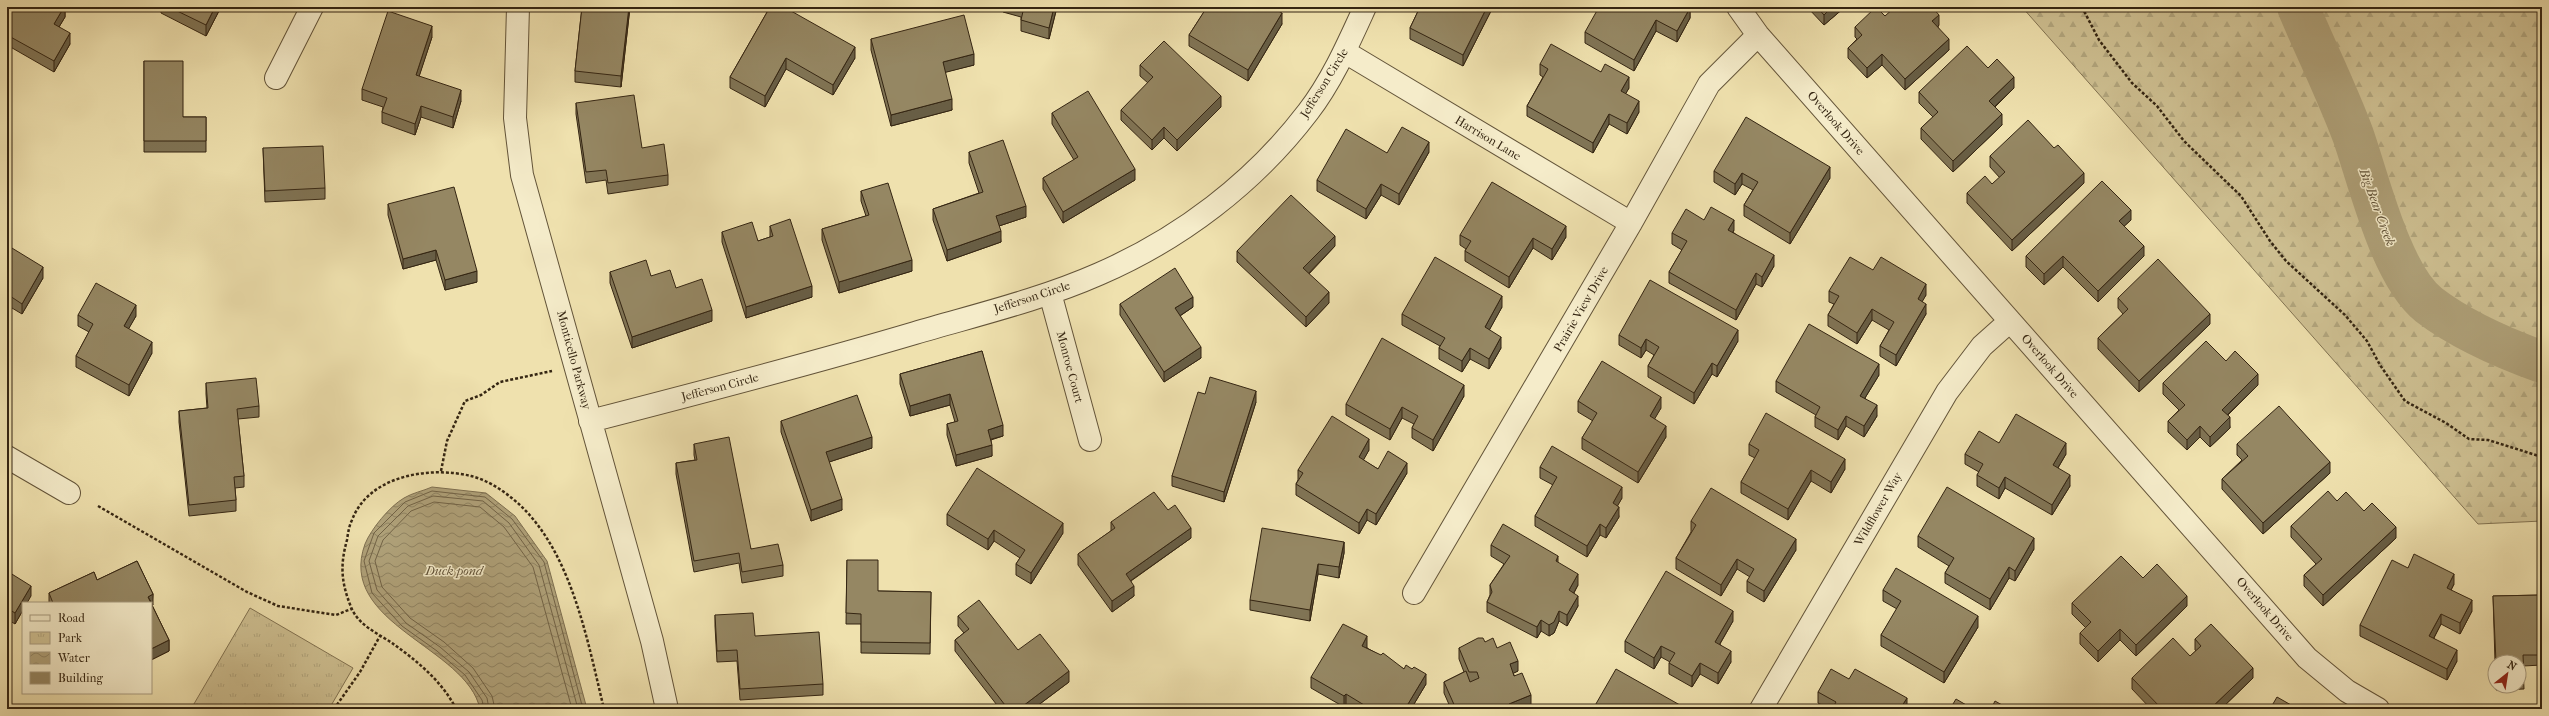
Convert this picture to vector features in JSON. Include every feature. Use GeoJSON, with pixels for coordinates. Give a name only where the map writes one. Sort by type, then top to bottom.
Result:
{"type":"FeatureCollection","features":[{"type":"Feature","properties":{"kind":"street"},"geometry":{"type":"LineString","coordinates":[[276,78],[312,7]]}},
{"type":"Feature","properties":{"kind":"street","name":"Monticello Parkway"},"geometry":{"type":"LineString","coordinates":[[518,7],[515,118],[522,175],[652,642],[667,709]]}},
{"type":"Feature","properties":{"kind":"street","name":"Jefferson Circle"},"geometry":{"type":"LineString","coordinates":[[590,421],[820,361],[1050,293],[1100,274],[1146,250],[1197,220],[1235,190],[1270,156],[1309,111],[1344,52],[1366,7]]}},
{"type":"Feature","properties":{"kind":"street","name":"Overlook Drive"},"geometry":{"type":"LineString","coordinates":[[1738,7],[1758,35],[2308,658],[2347,691],[2378,709]]}},
{"type":"Feature","properties":{"kind":"street","name":"Prairie View Drive"},"geometry":{"type":"LineString","coordinates":[[1414,593],[1631,223],[1709,84],[1758,35]]}},
{"type":"Feature","properties":{"kind":"street","name":"Harrison Lane"},"geometry":{"type":"LineString","coordinates":[[1344,52],[1631,223]]}},
{"type":"Feature","properties":{"kind":"street","name":"Monroe Court"},"geometry":{"type":"LineString","coordinates":[[1050,293],[1090,440]]}},
{"type":"Feature","properties":{"kind":"street","name":"Wildflower Way"},"geometry":{"type":"LineString","coordinates":[[1761,709],[1947,392],[1982,346],[2010,321]]}},
{"type":"Feature","properties":{"kind":"street"},"geometry":{"type":"LineString","coordinates":[[7,457],[69,493]]}},
{"type":"Feature","properties":{"kind":"path"},"geometry":{"type":"LineString","coordinates":[[2082,7],[2098,40],[2132,83],[2157,106],[2184,141],[2241,196],[2270,241],[2286,261],[2345,315],[2367,341],[2380,365],[2405,401],[2446,423],[2469,439],[2488,440],[2542,457]]}},
{"type":"Feature","properties":{"kind":"path"},"geometry":{"type":"LineString","coordinates":[[441,471],[447,441],[465,401],[481,395],[500,382],[575,365]]}},
{"type":"Feature","properties":{"kind":"path"},"geometry":{"type":"LineString","coordinates":[[456,709],[440,685],[415,660],[380,636],[371,632],[351,609],[341,575],[352,519],[365,499],[383,485],[410,475],[441,471],[473,476],[501,490],[524,509],[559,556],[586,639],[604,709]]}},
{"type":"Feature","properties":{"kind":"path"},"geometry":{"type":"LineString","coordinates":[[98,506],[246,592],[278,606],[336,615],[351,609]]}},
{"type":"Feature","properties":{"kind":"path"},"geometry":{"type":"LineString","coordinates":[[334,709],[360,672],[380,636]]}},
{"type":"Feature","properties":{"kind":"green space"},"geometry":{"type":"Polygon","coordinates":[[[2022,7],[2542,7],[2542,521],[2478,524],[2022,7]]]}},
{"type":"Feature","properties":{"kind":"green space"},"geometry":{"type":"Polygon","coordinates":[[[250,608],[353,668],[329,709],[191,709],[250,608]]]}},
{"type":"Feature","properties":{"kind":"water","name":"Duck pond"},"geometry":{"type":"Polygon","coordinates":[[[432,487],[486,493],[515,516],[547,561],[587,709],[480,709],[470,687],[452,668],[385,615],[369,595],[361,572],[365,544],[368,538],[382,518],[393,506],[410,495],[432,487]]]}},
{"type":"Feature","properties":{"kind":"building"},"geometry":{"type":"Polygon","coordinates":[[[7,7],[64,7],[54,24],[70,33],[54,61],[7,35],[7,7]]]}},
{"type":"Feature","properties":{"kind":"building"},"geometry":{"type":"Polygon","coordinates":[[[169,7],[215,7],[206,25],[169,7]]]}},
{"type":"Feature","properties":{"kind":"building"},"geometry":{"type":"Polygon","coordinates":[[[582,7],[629,7],[621,76],[575,71],[582,7]]]}},
{"type":"Feature","properties":{"kind":"building"},"geometry":{"type":"Polygon","coordinates":[[[770,7],[784,7],[855,47],[833,85],[786,58],[765,96],[730,77],[770,7]]]}},
{"type":"Feature","properties":{"kind":"building"},"geometry":{"type":"Polygon","coordinates":[[[1024,7],[1054,7],[1049,28],[1021,20],[1024,7]]]}},
{"type":"Feature","properties":{"kind":"building"},"geometry":{"type":"Polygon","coordinates":[[[1207,7],[1271,7],[1282,13],[1248,70],[1189,35],[1207,7]]]}},
{"type":"Feature","properties":{"kind":"building"},"geometry":{"type":"Polygon","coordinates":[[[1420,7],[1487,7],[1463,55],[1410,28],[1420,7]]]}},
{"type":"Feature","properties":{"kind":"building"},"geometry":{"type":"Polygon","coordinates":[[[1599,7],[1690,8],[1677,31],[1656,20],[1634,60],[1585,32],[1599,7]]]}},
{"type":"Feature","properties":{"kind":"building"},"geometry":{"type":"Polygon","coordinates":[[[1817,7],[1832,7],[1824,15],[1817,7]]]}},
{"type":"Feature","properties":{"kind":"building"},"geometry":{"type":"Polygon","coordinates":[[[1876,7],[1885,16],[1895,7],[1932,7],[1939,15],[1932,21],[1949,39],[1905,79],[1882,54],[1867,68],[1848,48],[1862,35],[1855,27],[1876,7]]]}},
{"type":"Feature","properties":{"kind":"building"},"geometry":{"type":"Polygon","coordinates":[[[388,11],[432,26],[416,75],[461,90],[453,117],[421,106],[415,124],[382,112],[387,98],[362,89],[388,11]]]}},
{"type":"Feature","properties":{"kind":"building"},"geometry":{"type":"Polygon","coordinates":[[[964,15],[974,54],[943,62],[952,99],[891,115],[871,39],[964,15]]]}},
{"type":"Feature","properties":{"kind":"building"},"geometry":{"type":"Polygon","coordinates":[[[1164,41],[1221,96],[1177,140],[1164,127],[1152,140],[1121,110],[1153,77],[1140,65],[1164,41]]]}},
{"type":"Feature","properties":{"kind":"building"},"geometry":{"type":"Polygon","coordinates":[[[1551,44],[1601,72],[1605,64],[1629,77],[1621,91],[1639,101],[1627,123],[1609,114],[1593,143],[1527,106],[1548,69],[1540,64],[1551,44]]]}},
{"type":"Feature","properties":{"kind":"building"},"geometry":{"type":"Polygon","coordinates":[[[1967,46],[1988,68],[1997,59],[2014,77],[1989,101],[2002,114],[1953,161],[1921,128],[1938,112],[1919,92],[1967,46]]]}},
{"type":"Feature","properties":{"kind":"building"},"geometry":{"type":"Polygon","coordinates":[[[144,61],[183,61],[183,117],[206,117],[206,141],[144,141],[144,61]]]}},
{"type":"Feature","properties":{"kind":"building"},"geometry":{"type":"Polygon","coordinates":[[[1088,91],[1135,169],[1063,212],[1043,178],[1078,157],[1052,113],[1088,91]]]}},
{"type":"Feature","properties":{"kind":"building"},"geometry":{"type":"Polygon","coordinates":[[[634,95],[642,148],[664,144],[668,175],[608,183],[606,170],[586,172],[576,103],[634,95]]]}},
{"type":"Feature","properties":{"kind":"building"},"geometry":{"type":"Polygon","coordinates":[[[1746,117],[1830,167],[1790,233],[1744,205],[1758,182],[1742,173],[1735,184],[1714,171],[1746,117]]]}},
{"type":"Feature","properties":{"kind":"building"},"geometry":{"type":"Polygon","coordinates":[[[2028,120],[2054,148],[2058,145],[2084,173],[2012,240],[1967,193],[1985,176],[1992,184],[2005,172],[1990,156],[2028,120]]]}},
{"type":"Feature","properties":{"kind":"building"},"geometry":{"type":"Polygon","coordinates":[[[1402,127],[1429,142],[1399,194],[1381,184],[1366,209],[1317,180],[1346,129],[1387,153],[1402,127]]]}},
{"type":"Feature","properties":{"kind":"building"},"geometry":{"type":"Polygon","coordinates":[[[1003,140],[1026,206],[996,216],[1001,231],[947,250],[933,209],[983,192],[969,152],[1003,140]]]}},
{"type":"Feature","properties":{"kind":"building"},"geometry":{"type":"Polygon","coordinates":[[[323,146],[325,188],[265,191],[263,148],[323,146]]]}},
{"type":"Feature","properties":{"kind":"building"},"geometry":{"type":"Polygon","coordinates":[[[2102,181],[2131,210],[2119,221],[2144,246],[2098,291],[2063,256],[2044,274],[2026,256],[2102,181]]]}},
{"type":"Feature","properties":{"kind":"building"},"geometry":{"type":"Polygon","coordinates":[[[1492,182],[1566,226],[1552,249],[1533,238],[1509,277],[1465,251],[1471,241],[1460,235],[1492,182]]]}},
{"type":"Feature","properties":{"kind":"building"},"geometry":{"type":"Polygon","coordinates":[[[888,183],[912,260],[839,282],[822,229],[869,215],[861,191],[888,183]]]}},
{"type":"Feature","properties":{"kind":"building"},"geometry":{"type":"Polygon","coordinates":[[[454,187],[477,271],[445,280],[436,250],[403,259],[388,204],[454,187]]]}},
{"type":"Feature","properties":{"kind":"building"},"geometry":{"type":"Polygon","coordinates":[[[1291,195],[1335,236],[1303,268],[1329,292],[1306,317],[1237,251],[1291,195]]]}},
{"type":"Feature","properties":{"kind":"building"},"geometry":{"type":"Polygon","coordinates":[[[1711,207],[1734,220],[1728,230],[1774,255],[1762,277],[1756,273],[1736,310],[1669,272],[1687,241],[1672,233],[1686,209],[1704,220],[1711,207]]]}},
{"type":"Feature","properties":{"kind":"building"},"geometry":{"type":"Polygon","coordinates":[[[790,219],[812,286],[746,307],[722,232],[752,222],[758,241],[773,236],[770,226],[790,219]]]}},
{"type":"Feature","properties":{"kind":"building"},"geometry":{"type":"Polygon","coordinates":[[[7,245],[43,267],[22,304],[7,294],[7,245]]]}},
{"type":"Feature","properties":{"kind":"building"},"geometry":{"type":"Polygon","coordinates":[[[1435,257],[1502,296],[1485,327],[1501,337],[1489,359],[1470,348],[1462,361],[1439,348],[1445,338],[1402,314],[1435,257]]]}},
{"type":"Feature","properties":{"kind":"building"},"geometry":{"type":"Polygon","coordinates":[[[1850,257],[1873,270],[1881,257],[1926,284],[1918,299],[1926,304],[1896,355],[1880,346],[1894,322],[1872,309],[1857,333],[1828,315],[1839,296],[1829,291],[1850,257]]]}},
{"type":"Feature","properties":{"kind":"building"},"geometry":{"type":"Polygon","coordinates":[[[2158,259],[2210,314],[2139,381],[2098,338],[2128,309],[2118,298],[2158,259]]]}},
{"type":"Feature","properties":{"kind":"building"},"geometry":{"type":"Polygon","coordinates":[[[646,260],[651,276],[670,270],[676,288],[702,279],[712,310],[632,337],[610,272],[646,260]]]}},
{"type":"Feature","properties":{"kind":"building"},"geometry":{"type":"Polygon","coordinates":[[[1175,268],[1193,297],[1175,308],[1201,347],[1164,372],[1120,304],[1175,268]]]}},
{"type":"Feature","properties":{"kind":"building"},"geometry":{"type":"Polygon","coordinates":[[[1650,280],[1738,330],[1717,366],[1712,363],[1694,393],[1648,366],[1659,347],[1646,339],[1641,348],[1619,335],[1650,280]]]}},
{"type":"Feature","properties":{"kind":"building"},"geometry":{"type":"Polygon","coordinates":[[[96,283],[136,305],[124,326],[152,342],[129,385],[76,356],[93,324],[78,315],[96,283]]]}},
{"type":"Feature","properties":{"kind":"building"},"geometry":{"type":"Polygon","coordinates":[[[1809,324],[1879,364],[1860,396],[1877,405],[1864,426],[1846,416],[1838,430],[1815,417],[1820,407],[1776,381],[1809,324]]]}},
{"type":"Feature","properties":{"kind":"building"},"geometry":{"type":"Polygon","coordinates":[[[1382,338],[1464,385],[1433,440],[1412,428],[1418,416],[1402,407],[1390,429],[1346,404],[1382,338]]]}},
{"type":"Feature","properties":{"kind":"building"},"geometry":{"type":"Polygon","coordinates":[[[2206,341],[2226,361],[2235,351],[2258,374],[2222,410],[2230,417],[2210,437],[2200,426],[2187,440],[2168,421],[2185,405],[2163,383],[2206,341]]]}},
{"type":"Feature","properties":{"kind":"building"},"geometry":{"type":"Polygon","coordinates":[[[982,351],[1003,425],[988,430],[992,445],[956,455],[947,424],[958,421],[950,394],[910,406],[900,374],[982,351]]]}},
{"type":"Feature","properties":{"kind":"building"},"geometry":{"type":"Polygon","coordinates":[[[1602,361],[1661,397],[1650,416],[1666,426],[1638,472],[1582,438],[1597,413],[1578,401],[1602,361]]]}},
{"type":"Feature","properties":{"kind":"building"},"geometry":{"type":"Polygon","coordinates":[[[1210,377],[1256,391],[1224,492],[1172,476],[1198,392],[1205,394],[1210,377]]]}},
{"type":"Feature","properties":{"kind":"building"},"geometry":{"type":"Polygon","coordinates":[[[256,378],[259,406],[237,409],[244,476],[234,477],[236,500],[189,505],[179,411],[208,408],[206,383],[256,378]]]}},
{"type":"Feature","properties":{"kind":"building"},"geometry":{"type":"Polygon","coordinates":[[[857,395],[872,437],[826,452],[842,499],[811,510],[781,421],[857,395]]]}},
{"type":"Feature","properties":{"kind":"building"},"geometry":{"type":"Polygon","coordinates":[[[2279,406],[2330,462],[2263,523],[2222,479],[2248,456],[2237,444],[2279,406]]]}},
{"type":"Feature","properties":{"kind":"building"},"geometry":{"type":"Polygon","coordinates":[[[1766,413],[1845,459],[1831,482],[1811,470],[1788,509],[1741,482],[1759,450],[1749,444],[1766,413]]]}},
{"type":"Feature","properties":{"kind":"building"},"geometry":{"type":"Polygon","coordinates":[[[2016,414],[2066,443],[2053,465],[2070,475],[2052,505],[2005,477],[1999,488],[1977,475],[1983,464],[1965,454],[1979,431],[1999,443],[2016,414]]]}},
{"type":"Feature","properties":{"kind":"building"},"geometry":{"type":"Polygon","coordinates":[[[1332,416],[1369,439],[1359,457],[1378,469],[1388,451],[1407,463],[1376,514],[1367,509],[1359,523],[1296,484],[1303,473],[1298,470],[1332,416]]]}},
{"type":"Feature","properties":{"kind":"building"},"geometry":{"type":"Polygon","coordinates":[[[729,437],[751,549],[778,544],[783,565],[742,572],[739,553],[694,561],[676,463],[697,460],[694,444],[729,437]]]}},
{"type":"Feature","properties":{"kind":"building"},"geometry":{"type":"Polygon","coordinates":[[[1552,446],[1622,487],[1613,503],[1619,507],[1606,528],[1600,524],[1587,546],[1535,516],[1557,477],[1540,467],[1552,446]]]}},
{"type":"Feature","properties":{"kind":"building"},"geometry":{"type":"Polygon","coordinates":[[[977,468],[1063,523],[1031,573],[1016,564],[1025,550],[994,530],[988,539],[947,514],[977,468]]]}},
{"type":"Feature","properties":{"kind":"building"},"geometry":{"type":"Polygon","coordinates":[[[1947,487],[2034,538],[2015,571],[2009,567],[1990,599],[1945,573],[1954,558],[1918,536],[1947,487]]]}},
{"type":"Feature","properties":{"kind":"building"},"geometry":{"type":"Polygon","coordinates":[[[1711,488],[1796,539],[1764,591],[1747,581],[1754,569],[1737,559],[1721,585],[1676,558],[1696,525],[1691,521],[1711,488]]]}},
{"type":"Feature","properties":{"kind":"building"},"geometry":{"type":"Polygon","coordinates":[[[2328,491],[2337,501],[2346,492],[2364,511],[2372,503],[2396,527],[2323,595],[2304,575],[2322,559],[2291,526],[2328,491]]]}},
{"type":"Feature","properties":{"kind":"building"},"geometry":{"type":"Polygon","coordinates":[[[1154,492],[1168,510],[1175,505],[1191,528],[1126,574],[1134,586],[1112,601],[1078,554],[1115,528],[1111,522],[1154,492]]]}},
{"type":"Feature","properties":{"kind":"building"},"geometry":{"type":"Polygon","coordinates":[[[1503,524],[1558,556],[1556,561],[1578,574],[1569,590],[1578,596],[1567,615],[1559,611],[1554,622],[1549,625],[1541,620],[1537,627],[1487,602],[1492,592],[1490,585],[1510,556],[1491,545],[1503,524]]]}},
{"type":"Feature","properties":{"kind":"building"},"geometry":{"type":"Polygon","coordinates":[[[1262,528],[1344,542],[1339,567],[1318,564],[1310,610],[1250,600],[1262,528]]]}},
{"type":"Feature","properties":{"kind":"building"},"geometry":{"type":"Polygon","coordinates":[[[2414,554],[2454,574],[2447,588],[2472,600],[2460,623],[2441,614],[2429,636],[2457,650],[2447,669],[2360,625],[2392,560],[2408,568],[2414,554]]]}},
{"type":"Feature","properties":{"kind":"building"},"geometry":{"type":"Polygon","coordinates":[[[2121,556],[2143,578],[2157,564],[2187,596],[2136,645],[2120,629],[2098,651],[2080,633],[2091,622],[2072,603],[2121,556]]]}},
{"type":"Feature","properties":{"kind":"building"},"geometry":{"type":"Polygon","coordinates":[[[847,560],[878,560],[878,591],[931,592],[930,643],[861,642],[861,614],[846,613],[847,560]]]}},
{"type":"Feature","properties":{"kind":"building"},"geometry":{"type":"Polygon","coordinates":[[[137,561],[153,594],[148,597],[150,602],[53,602],[49,593],[94,572],[97,580],[137,561]]]}},
{"type":"Feature","properties":{"kind":"building"},"geometry":{"type":"Polygon","coordinates":[[[1896,568],[1978,616],[1944,672],[1881,635],[1901,601],[1883,590],[1896,568]]]}},
{"type":"Feature","properties":{"kind":"building"},"geometry":{"type":"Polygon","coordinates":[[[7,571],[31,586],[15,613],[7,608],[7,571]]]}},
{"type":"Feature","properties":{"kind":"building"},"geometry":{"type":"Polygon","coordinates":[[[1666,571],[1733,611],[1715,642],[1731,651],[1718,673],[1700,663],[1692,676],[1669,663],[1675,653],[1661,646],[1654,658],[1625,641],[1666,571]]]}},
{"type":"Feature","properties":{"kind":"building"},"geometry":{"type":"Polygon","coordinates":[[[2542,595],[2542,655],[2496,654],[2493,596],[2542,595]]]}},
{"type":"Feature","properties":{"kind":"building"},"geometry":{"type":"Polygon","coordinates":[[[979,600],[1018,650],[1040,634],[1069,671],[1019,709],[1008,709],[955,640],[969,629],[958,616],[979,600]]]}},
{"type":"Feature","properties":{"kind":"building"},"geometry":{"type":"Polygon","coordinates":[[[152,605],[169,640],[152,648],[152,605]]]}},
{"type":"Feature","properties":{"kind":"building"},"geometry":{"type":"Polygon","coordinates":[[[753,613],[755,636],[819,632],[823,684],[740,689],[737,650],[717,651],[715,615],[753,613]]]}},
{"type":"Feature","properties":{"kind":"building"},"geometry":{"type":"Polygon","coordinates":[[[1343,624],[1367,636],[1362,646],[1381,655],[1383,653],[1404,669],[1406,665],[1412,669],[1414,667],[1426,674],[1405,709],[1378,709],[1371,705],[1369,708],[1346,694],[1344,696],[1311,677],[1343,624]]]}},
{"type":"Feature","properties":{"kind":"building"},"geometry":{"type":"Polygon","coordinates":[[[2211,624],[2253,668],[2210,709],[2162,709],[2132,678],[2173,638],[2190,656],[2201,646],[2195,639],[2211,624]]]}},
{"type":"Feature","properties":{"kind":"building"},"geometry":{"type":"Polygon","coordinates":[[[1478,638],[1483,638],[1485,642],[1493,638],[1497,648],[1510,642],[1518,661],[1510,664],[1514,676],[1522,673],[1531,695],[1509,704],[1511,709],[1456,709],[1444,682],[1466,671],[1470,682],[1479,678],[1477,672],[1469,672],[1459,648],[1478,638]]]}},
{"type":"Feature","properties":{"kind":"building"},"geometry":{"type":"Polygon","coordinates":[[[1616,669],[1687,709],[1593,709],[1616,669]]]}},
{"type":"Feature","properties":{"kind":"building"},"geometry":{"type":"Polygon","coordinates":[[[1831,669],[1849,679],[1855,669],[1907,698],[1900,709],[1832,709],[1836,702],[1818,692],[1831,669]]]}},
{"type":"Feature","properties":{"kind":"building"},"geometry":{"type":"Polygon","coordinates":[[[2277,697],[2298,709],[2270,709],[2277,697]]]}},
{"type":"Feature","properties":{"kind":"building"},"geometry":{"type":"Polygon","coordinates":[[[1956,699],[1973,709],[1950,709],[1956,699]]]}},
{"type":"Feature","properties":{"kind":"building"},"geometry":{"type":"Polygon","coordinates":[[[1995,701],[2009,709],[1991,709],[1995,701]]]}},
{"type":"Feature","properties":{"kind":"waterway","name":"Big Bear Creek"},"geometry":{"type":"LineString","coordinates":[[2298,7],[2347,119],[2392,250],[2415,291],[2429,305],[2469,331],[2498,345],[2542,362]]}}]}
